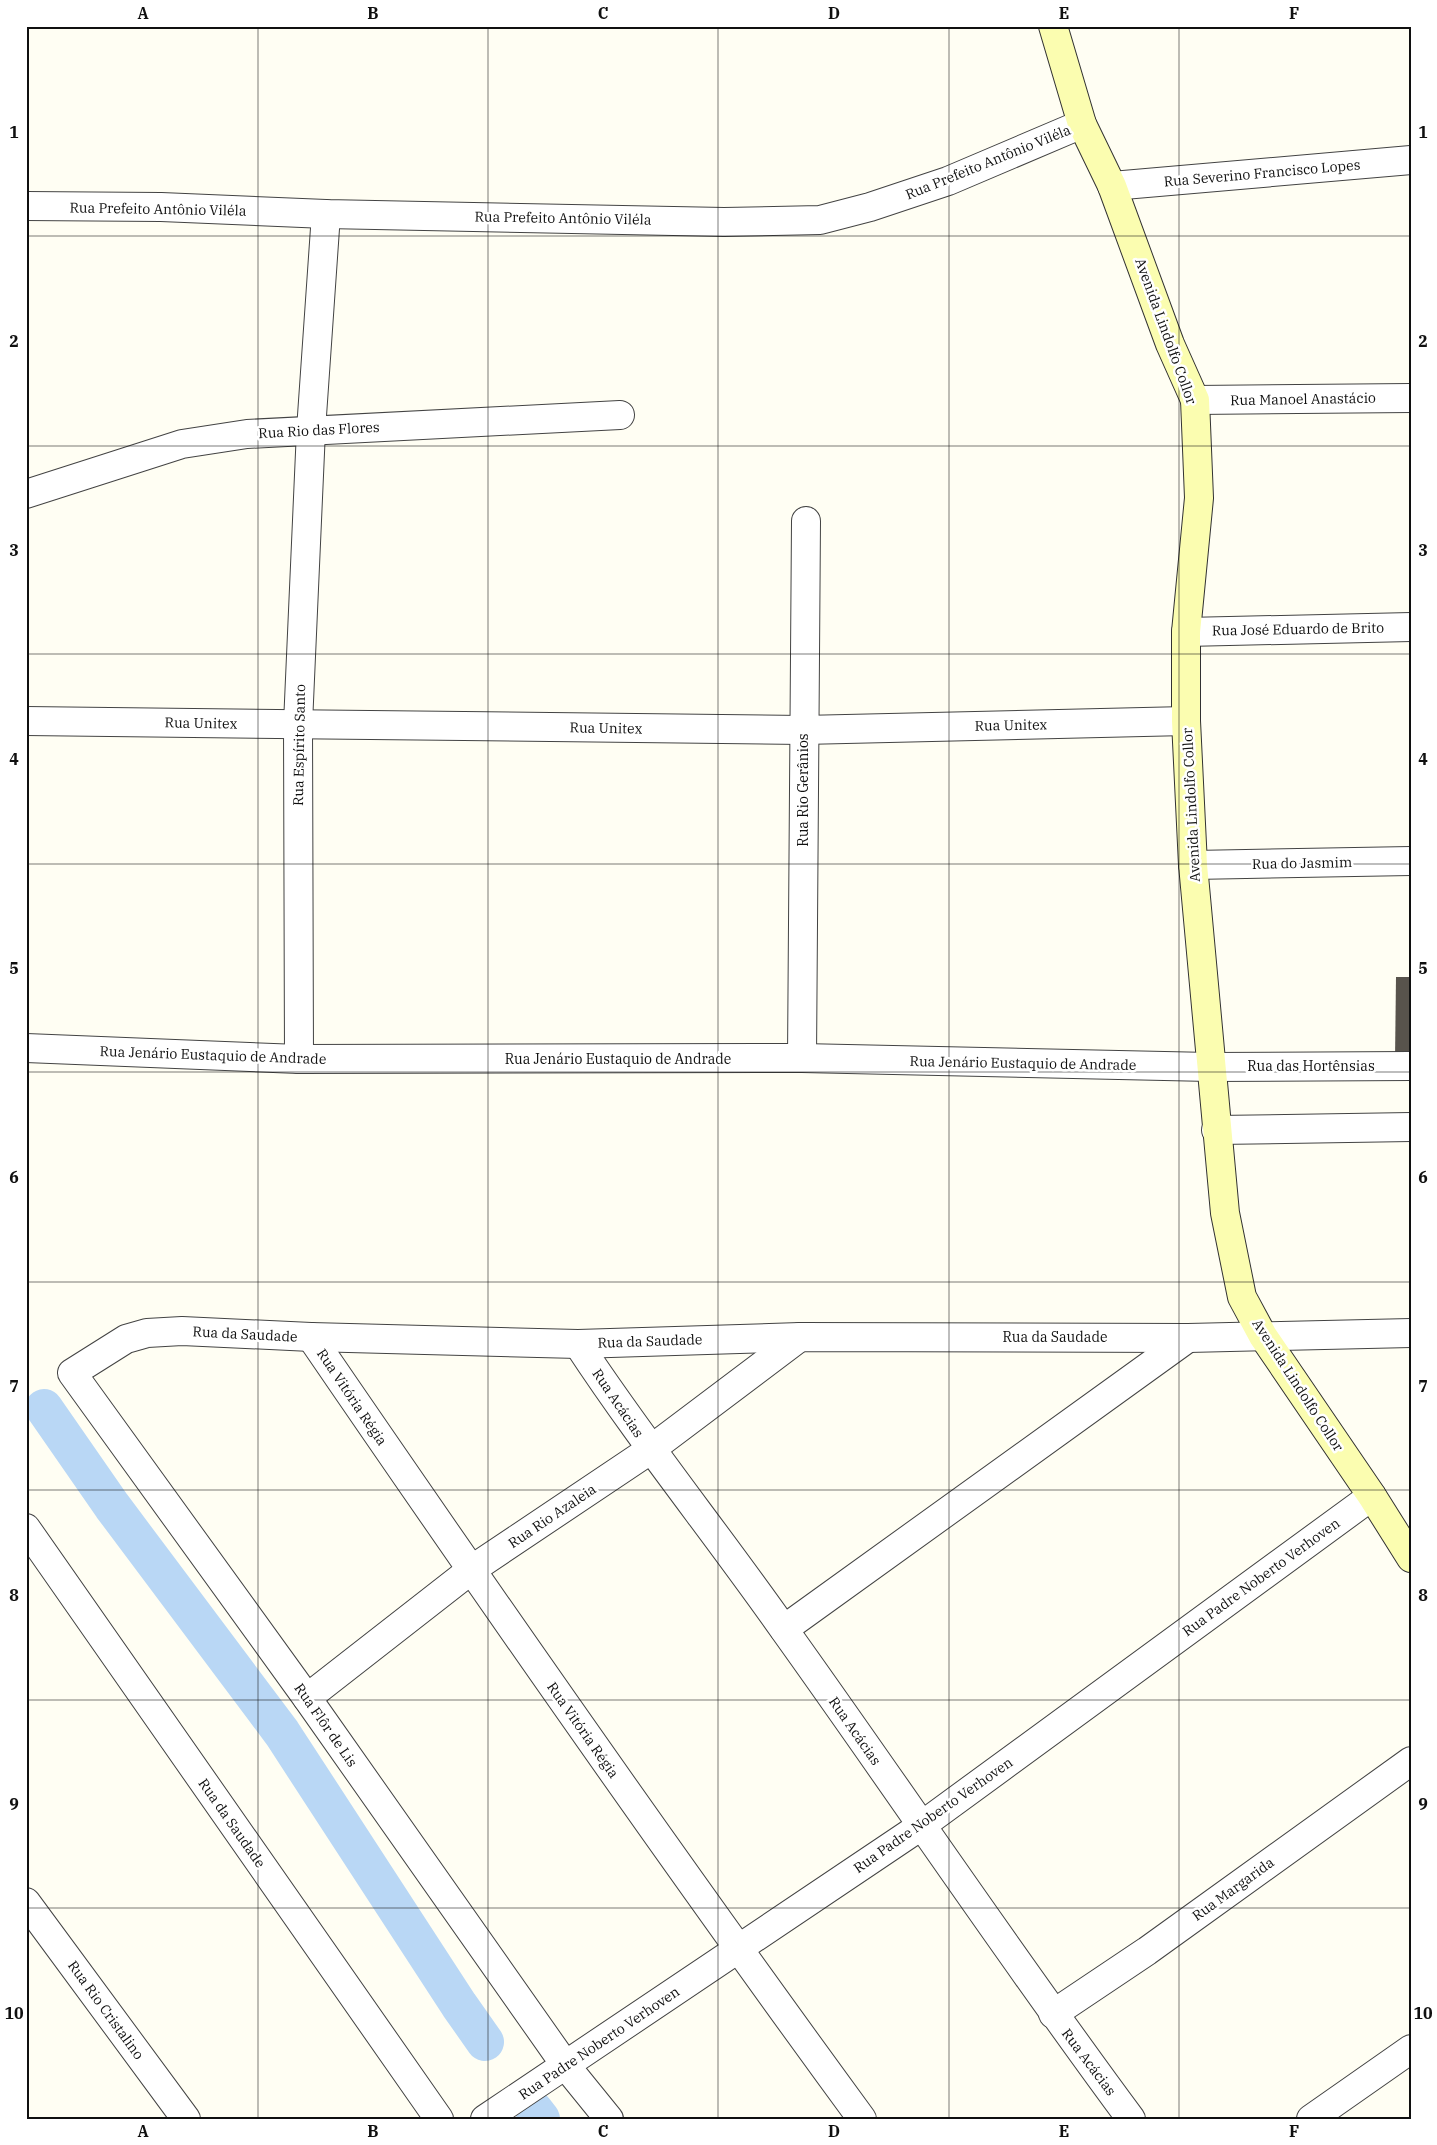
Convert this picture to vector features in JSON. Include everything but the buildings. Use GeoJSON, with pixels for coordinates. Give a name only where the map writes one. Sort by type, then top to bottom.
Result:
{"type":"FeatureCollection","features":[{"type":"Feature","properties":{"kind":"main road","name":"Avenida Lindolfo Collor"},"geometry":{"type":"LineString","coordinates":[[1053,26],[1082,124],[1112,186],[1170,344],[1195,400],[1198,498],[1186,632],[1186,721],[1193,865],[1210,1067],[1225,1213],[1242,1296],[1263,1336],[1372,1496],[1411,1558]]}},
{"type":"Feature","properties":{"kind":"street","name":"Rua Prefeito Antônio Viléla"},"geometry":{"type":"LineString","coordinates":[[26,206],[160,207],[326,214],[724,222],[820,220],[870,207],[948,181],[1082,124]]}},
{"type":"Feature","properties":{"kind":"street","name":"Rua Severino Francisco Lopes"},"geometry":{"type":"LineString","coordinates":[[1112,186],[1411,160]]}},
{"type":"Feature","properties":{"kind":"street","name":"Rua Espírito Santo"},"geometry":{"type":"LineString","coordinates":[[299,1059],[298,724],[311,430],[326,214]]}},
{"type":"Feature","properties":{"kind":"street","name":"Rua Manoel Anastácio"},"geometry":{"type":"LineString","coordinates":[[1195,400],[1411,398]]}},
{"type":"Feature","properties":{"kind":"street","name":"Rua Rio das Flores"},"geometry":{"type":"LineString","coordinates":[[26,494],[182,444],[247,434],[620,415]]}},
{"type":"Feature","properties":{"kind":"street","name":"Rua Rio Gerânios"},"geometry":{"type":"LineString","coordinates":[[802,1058],[806,521]]}},
{"type":"Feature","properties":{"kind":"street","name":"Rua José Eduardo de Brito"},"geometry":{"type":"LineString","coordinates":[[1186,632],[1411,627]]}},
{"type":"Feature","properties":{"kind":"street","name":"Rua Unitex"},"geometry":{"type":"LineString","coordinates":[[26,721],[803,730],[1186,721]]}},
{"type":"Feature","properties":{"kind":"street","name":"Rua do Jasmim"},"geometry":{"type":"LineString","coordinates":[[1193,865],[1411,861]]}},
{"type":"Feature","properties":{"kind":"street","name":"Rua Jenário Eustaquio de Andrade"},"geometry":{"type":"LineString","coordinates":[[26,1048],[299,1059],[802,1058],[1210,1067]]}},
{"type":"Feature","properties":{"kind":"street","name":"Rua das Hortênsias"},"geometry":{"type":"LineString","coordinates":[[1210,1067],[1411,1066]]}},
{"type":"Feature","properties":{"kind":"street"},"geometry":{"type":"LineString","coordinates":[[1216,1130],[1411,1127]]}},
{"type":"Feature","properties":{"kind":"street","name":"Rua da Saudade"},"geometry":{"type":"LineString","coordinates":[[114,1345],[126,1339],[147,1333],[182,1331],[311,1337],[578,1344],[800,1337],[1188,1338],[1411,1332]]}},
{"type":"Feature","properties":{"kind":"street","name":"Rua Vitória Régia"},"geometry":{"type":"LineString","coordinates":[[311,1337],[471,1570],[738,1949],[862,2119]]}},
{"type":"Feature","properties":{"kind":"street","name":"Rua Rio Azaleia"},"geometry":{"type":"LineString","coordinates":[[307,1698],[471,1570],[650,1450],[800,1337]]}},
{"type":"Feature","properties":{"kind":"street"},"geometry":{"type":"LineString","coordinates":[[784,1629],[1188,1338]]}},
{"type":"Feature","properties":{"kind":"street","name":"Rua Acácias"},"geometry":{"type":"LineString","coordinates":[[578,1344],[650,1450],[784,1629],[1053,2014],[1131,2119]]}},
{"type":"Feature","properties":{"kind":"street","name":"Rua Flôr de Lis"},"geometry":{"type":"LineString","coordinates":[[114,1345],[72,1373],[307,1698],[566,2066],[609,2119]]}},
{"type":"Feature","properties":{"kind":"street","name":"Rua Padre Noberto Verhoven"},"geometry":{"type":"LineString","coordinates":[[485,2119],[921,1826],[1372,1496]]}},
{"type":"Feature","properties":{"kind":"street","name":"Rua da Saudade"},"geometry":{"type":"LineString","coordinates":[[26,1528],[439,2119]]}},
{"type":"Feature","properties":{"kind":"street","name":"Rua Margarida"},"geometry":{"type":"LineString","coordinates":[[1053,2014],[1147,1951],[1411,1762]]}},
{"type":"Feature","properties":{"kind":"street","name":"Rua Rio Cristalino"},"geometry":{"type":"LineString","coordinates":[[26,1902],[186,2119]]}},
{"type":"Feature","properties":{"kind":"street"},"geometry":{"type":"LineString","coordinates":[[1311,2119],[1411,2048]]}},
{"type":"Feature","properties":{"kind":"waterway"},"geometry":{"type":"LineString","coordinates":[[44,1408],[112,1506],[282,1733],[485,2042]]}},
{"type":"Feature","properties":{"kind":"waterway"},"geometry":{"type":"LineString","coordinates":[[534,2110],[541,2119]]}}]}
